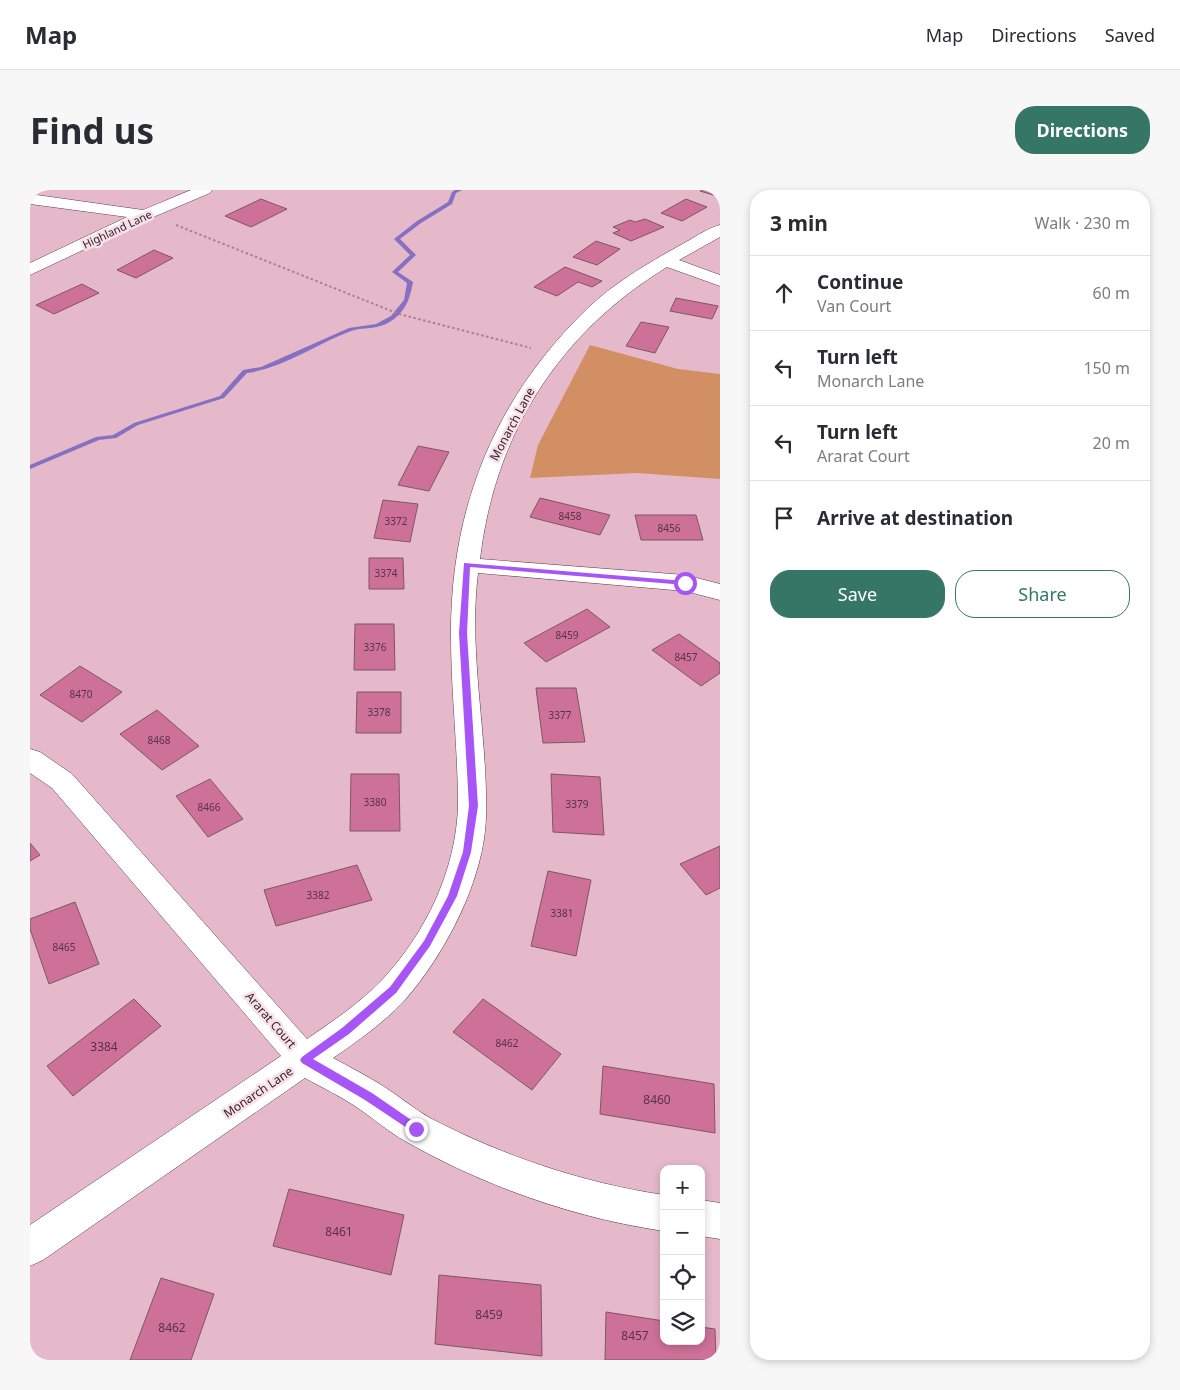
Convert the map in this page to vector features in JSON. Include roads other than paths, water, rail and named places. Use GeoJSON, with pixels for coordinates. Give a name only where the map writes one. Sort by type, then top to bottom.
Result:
{"type":"FeatureCollection","features":[{"type":"Feature","properties":{"kind":"street","name":"Highland Lane"},"geometry":{"type":"LineString","coordinates":[[30,270],[144,215],[204,190]]}},
{"type":"Feature","properties":{"kind":"street"},"geometry":{"type":"LineString","coordinates":[[30,199],[144,215]]}},
{"type":"Feature","properties":{"kind":"street","name":"Monarch Lane"},"geometry":{"type":"LineString","coordinates":[[30,1247],[346,1031],[393,990],[427,944],[452,896],[467,852],[473,806],[463,633],[466,565],[477,504],[492,459],[520,403],[553,354],[602,304],[632,282],[720,230]]}},
{"type":"Feature","properties":{"kind":"street"},"geometry":{"type":"LineString","coordinates":[[666,261],[720,281]]}},
{"type":"Feature","properties":{"kind":"street"},"geometry":{"type":"LineString","coordinates":[[466,565],[685,583],[720,592]]}},
{"type":"Feature","properties":{"kind":"street","name":"Ararat Court"},"geometry":{"type":"LineString","coordinates":[[30,760],[62,781],[305,1060],[369,1096],[416,1129],[479,1160],[551,1187],[636,1209],[660,1212]]}},
{"type":"Feature","properties":{"kind":"street"},"geometry":{"type":"LineString","coordinates":[[705,1219],[720,1221]]}},
{"type":"Feature","properties":{"kind":"waterway"},"geometry":{"type":"LineString","coordinates":[[30,467],[98,438],[114,437],[136,424],[222,397],[245,371],[262,369],[351,329],[377,326],[393,317],[407,300],[410,282],[395,272],[413,255],[397,239],[419,222],[450,203],[454,192],[460,190]]}}]}
